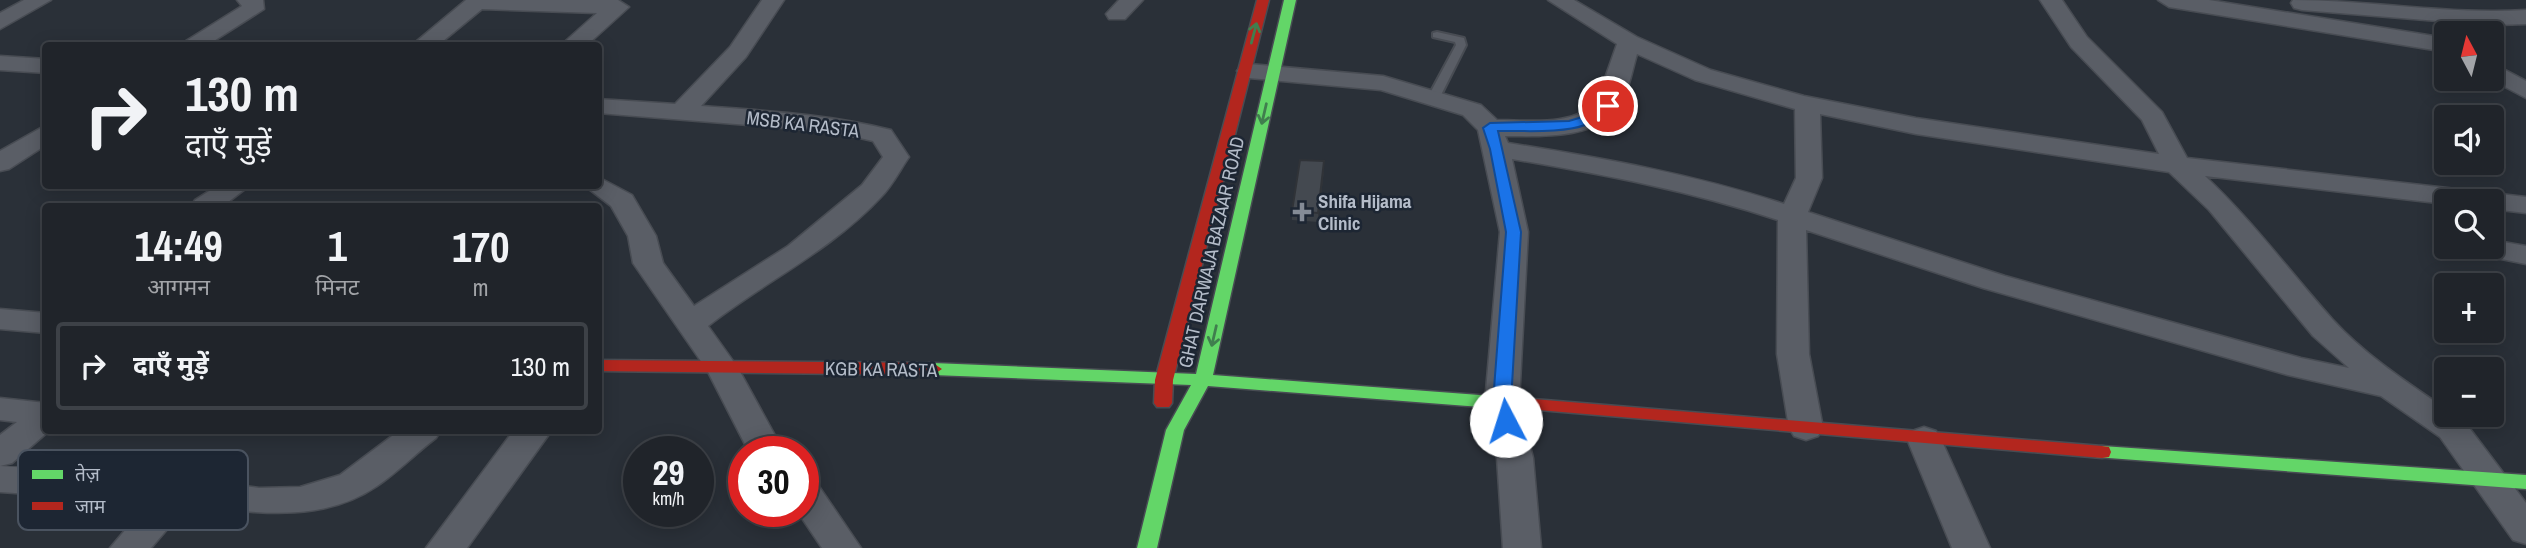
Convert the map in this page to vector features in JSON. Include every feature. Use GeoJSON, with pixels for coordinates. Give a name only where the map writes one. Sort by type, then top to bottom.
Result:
{"type":"FeatureCollection","features":[{"type":"Feature","properties":{"kind":"street"},"geometry":{"type":"LineString","coordinates":[[0,22],[40,0]]}},
{"type":"Feature","properties":{"kind":"street"},"geometry":{"type":"LineString","coordinates":[[683,111],[738,52],[773,0]]}},
{"type":"Feature","properties":{"kind":"street"},"geometry":{"type":"LineString","coordinates":[[1175,430],[1164,406],[1164,380],[1263,0]]}},
{"type":"Feature","properties":{"kind":"street","name":"GHAT DARWAJA BAZAAR ROAD"},"geometry":{"type":"LineString","coordinates":[[1147,548],[1175,430],[1203,380],[1290,0]]}},
{"type":"Feature","properties":{"kind":"street"},"geometry":{"type":"LineString","coordinates":[[1559,0],[1629,42],[1703,75],[1807,104],[1916,126],[2177,165],[2523,207]]}},
{"type":"Feature","properties":{"kind":"street"},"geometry":{"type":"LineString","coordinates":[[2051,0],[2079,42],[2153,117],[2177,165],[2219,204],[2324,329],[2391,387],[2452,429],[2526,530]]}},
{"type":"Feature","properties":{"kind":"street"},"geometry":{"type":"LineString","coordinates":[[2169,0],[2184,0],[2434,44]]}},
{"type":"Feature","properties":{"kind":"street"},"geometry":{"type":"LineString","coordinates":[[2270,0],[2415,6],[2465,21]]}},
{"type":"Feature","properties":{"kind":"street"},"geometry":{"type":"LineString","coordinates":[[427,42],[477,1],[618,8],[576,42]]}},
{"type":"Feature","properties":{"kind":"street"},"geometry":{"type":"LineString","coordinates":[[201,42],[258,4]]}},
{"type":"Feature","properties":{"kind":"street"},"geometry":{"type":"LineString","coordinates":[[2504,25],[2526,18]]}},
{"type":"Feature","properties":{"kind":"street"},"geometry":{"type":"LineString","coordinates":[[1494,138],[1570,125],[1594,118],[1608,106],[1629,42]]}},
{"type":"Feature","properties":{"kind":"street"},"geometry":{"type":"LineString","coordinates":[[2504,62],[2526,91]]}},
{"type":"Feature","properties":{"kind":"street"},"geometry":{"type":"LineString","coordinates":[[0,63],[42,66]]}},
{"type":"Feature","properties":{"kind":"street"},"geometry":{"type":"LineString","coordinates":[[1243,71],[1383,83],[1472,110],[1494,138],[1514,232],[1502,402],[1515,458],[1522,548]]}},
{"type":"Feature","properties":{"kind":"street"},"geometry":{"type":"LineString","coordinates":[[1806,428],[1793,354],[1792,217],[1809,178],[1807,104]]}},
{"type":"Feature","properties":{"kind":"street","name":"MSB KA RASTA"},"geometry":{"type":"LineString","coordinates":[[602,106],[683,111],[858,129],[882,135],[896,157],[872,191],[798,252],[761,278],[731,293],[691,324]]}},
{"type":"Feature","properties":{"kind":"street"},"geometry":{"type":"LineString","coordinates":[[0,163],[42,136]]}},
{"type":"Feature","properties":{"kind":"street"},"geometry":{"type":"LineString","coordinates":[[1494,138],[1720,192],[1897,253],[2166,332],[2299,368],[2391,387]]}},
{"type":"Feature","properties":{"kind":"street"},"geometry":{"type":"LineString","coordinates":[[602,188],[622,201],[642,236],[648,263],[722,368],[758,436]]}},
{"type":"Feature","properties":{"kind":"street"},"geometry":{"type":"LineString","coordinates":[[210,203],[230,189]]}},
{"type":"Feature","properties":{"kind":"street"},"geometry":{"type":"LineString","coordinates":[[2504,251],[2526,255]]}},
{"type":"Feature","properties":{"kind":"street"},"geometry":{"type":"LineString","coordinates":[[0,319],[42,321]]}},
{"type":"Feature","properties":{"kind":"street","name":"KGB KA RASTA"},"geometry":{"type":"LineString","coordinates":[[602,367],[874,367],[1203,380],[1502,402],[1924,439],[2526,482]]}},
{"type":"Feature","properties":{"kind":"street"},"geometry":{"type":"LineString","coordinates":[[0,409],[42,414]]}},
{"type":"Feature","properties":{"kind":"street"},"geometry":{"type":"LineString","coordinates":[[0,454],[42,418]]}},
{"type":"Feature","properties":{"kind":"street"},"geometry":{"type":"LineString","coordinates":[[248,502],[305,500],[341,490],[370,474],[419,434]]}},
{"type":"Feature","properties":{"kind":"street"},"geometry":{"type":"LineString","coordinates":[[445,548],[471,520],[506,464],[532,434]]}},
{"type":"Feature","properties":{"kind":"street"},"geometry":{"type":"LineString","coordinates":[[1924,439],[1971,548]]}},
{"type":"Feature","properties":{"kind":"street"},"geometry":{"type":"LineString","coordinates":[[0,480],[18,481]]}},
{"type":"Feature","properties":{"kind":"street"},"geometry":{"type":"LineString","coordinates":[[819,514],[842,548]]}},
{"type":"Feature","properties":{"kind":"street"},"geometry":{"type":"LineString","coordinates":[[129,548],[145,530]]}},
{"type":"Feature","properties":{"kind":"lane"},"geometry":{"type":"LineString","coordinates":[[1434,97],[1461,45],[1460,40],[1453,37],[1437,35]]}},
{"type":"Feature","properties":{"kind":"building"},"geometry":{"type":"Polygon","coordinates":[[[1300,160],[1324,161],[1318,213],[1292,211],[1300,160]]]}},
{"type":"Feature","properties":{"kind":"traffic: fast"},"geometry":{"type":"LineString","coordinates":[[1147,548],[1175,430],[1203,380],[1290,0]]}},
{"type":"Feature","properties":{"kind":"traffic: fast"},"geometry":{"type":"LineString","coordinates":[[933,369],[1203,380],[1533,405]]}},
{"type":"Feature","properties":{"kind":"traffic: fast"},"geometry":{"type":"LineString","coordinates":[[2102,452],[2526,482]]}},
{"type":"Feature","properties":{"kind":"traffic: jam"},"geometry":{"type":"LineString","coordinates":[[1163,403],[1164,380],[1263,0]]}},
{"type":"Feature","properties":{"kind":"traffic: jam"},"geometry":{"type":"LineString","coordinates":[[602,365],[933,369]]}},
{"type":"Feature","properties":{"kind":"traffic: jam"},"geometry":{"type":"LineString","coordinates":[[1533,405],[2102,452]]}},
{"type":"Feature","properties":{"kind":"place","name":"Shifa Hijama Clinic"},"geometry":{"type":"Point","coordinates":[1302,212]}},
{"type":"Feature","properties":{"kind":"route"},"geometry":{"type":"LineString","coordinates":[[1506,421],[1502,402],[1514,232],[1490,128],[1570,125],[1594,118],[1608,106]]}}]}
